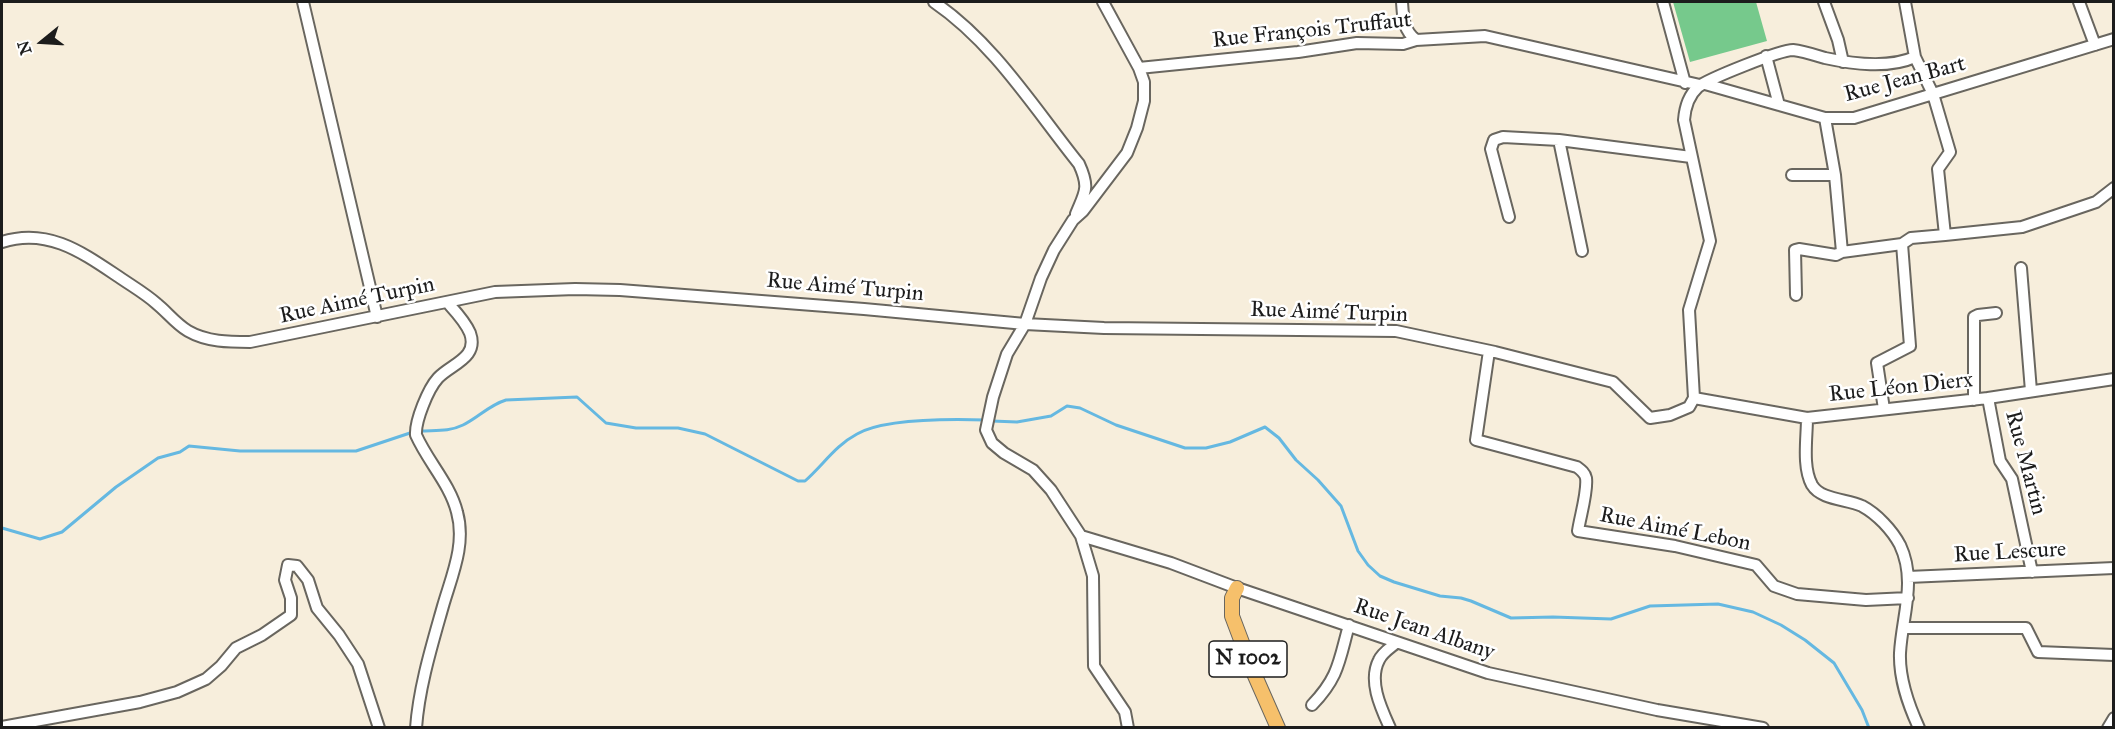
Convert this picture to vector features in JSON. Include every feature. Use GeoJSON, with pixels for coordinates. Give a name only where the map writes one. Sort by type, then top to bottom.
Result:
{"type":"FeatureCollection","features":[{"type":"Feature","properties":{"kind":"main road","name":"N 1002"},"geometry":{"type":"LineString","coordinates":[[1237,588],[1232,598],[1232,615],[1252,669],[1278,728]]}},
{"type":"Feature","properties":{"kind":"street"},"geometry":{"type":"LineString","coordinates":[[303,2],[377,316]]}},
{"type":"Feature","properties":{"kind":"street"},"geometry":{"type":"LineString","coordinates":[[934,2],[950,13],[987,48],[1079,164],[1086,179],[1086,191],[1073,220],[1054,250],[1041,278],[1025,324],[1007,354],[993,397],[986,430],[992,443],[1033,470],[1051,490],[1082,536],[1092,576],[1094,666],[1125,712],[1128,728]]}},
{"type":"Feature","properties":{"kind":"street"},"geometry":{"type":"LineString","coordinates":[[1073,220],[1083,212],[1127,153],[1137,128],[1144,100],[1144,82],[1139,68],[1103,2]]}},
{"type":"Feature","properties":{"kind":"street"},"geometry":{"type":"LineString","coordinates":[[1402,2],[1403,20],[1409,34],[1416,40]]}},
{"type":"Feature","properties":{"kind":"street"},"geometry":{"type":"LineString","coordinates":[[1663,2],[1685,83]]}},
{"type":"Feature","properties":{"kind":"street"},"geometry":{"type":"LineString","coordinates":[[1824,2],[1838,40],[1843,62]]}},
{"type":"Feature","properties":{"kind":"street"},"geometry":{"type":"LineString","coordinates":[[1905,2],[1916,57],[1933,94],[1950,152],[1938,169],[1945,235]]}},
{"type":"Feature","properties":{"kind":"street"},"geometry":{"type":"LineString","coordinates":[[2079,2],[2095,45]]}},
{"type":"Feature","properties":{"kind":"street","name":"Rue François Truffaut"},"geometry":{"type":"LineString","coordinates":[[1139,68],[1298,52],[1357,43],[1403,44],[1416,40],[1485,36],[1702,85]]}},
{"type":"Feature","properties":{"kind":"street","name":"Rue Jean Bart"},"geometry":{"type":"LineString","coordinates":[[1702,85],[1825,118],[1854,118],[2114,39]]}},
{"type":"Feature","properties":{"kind":"street"},"geometry":{"type":"LineString","coordinates":[[1694,398],[1689,310],[1710,241],[1684,120],[1690,96],[1702,85],[1766,57],[1792,50],[1843,62],[1902,63],[1916,57]]}},
{"type":"Feature","properties":{"kind":"street"},"geometry":{"type":"LineString","coordinates":[[1766,57],[1779,105]]}},
{"type":"Feature","properties":{"kind":"street"},"geometry":{"type":"LineString","coordinates":[[1825,118],[1835,175],[1842,252]]}},
{"type":"Feature","properties":{"kind":"street"},"geometry":{"type":"LineString","coordinates":[[1509,218],[1491,149],[1494,140],[1503,137],[1559,140],[1691,157]]}},
{"type":"Feature","properties":{"kind":"street"},"geometry":{"type":"LineString","coordinates":[[1559,140],[1582,251]]}},
{"type":"Feature","properties":{"kind":"street"},"geometry":{"type":"LineString","coordinates":[[1792,175],[1835,175]]}},
{"type":"Feature","properties":{"kind":"street"},"geometry":{"type":"LineString","coordinates":[[1796,295],[1795,250],[1836,255],[1842,252],[1902,244],[1911,238],[2022,227],[2096,202],[2114,188]]}},
{"type":"Feature","properties":{"kind":"street","name":"Rue Aimé Turpin"},"geometry":{"type":"LineString","coordinates":[[2,242],[13,238],[42,238],[66,244],[155,302],[187,330],[206,339],[228,342],[250,342],[495,292],[620,290],[1025,324],[1104,328],[1396,331],[1489,351],[1613,382],[1650,418],[1670,415],[1689,407],[1694,398]]}},
{"type":"Feature","properties":{"kind":"street"},"geometry":{"type":"LineString","coordinates":[[1884,409],[1877,363],[1910,346],[1902,244]]}},
{"type":"Feature","properties":{"kind":"street"},"geometry":{"type":"LineString","coordinates":[[2021,268],[2031,392]]}},
{"type":"Feature","properties":{"kind":"street"},"geometry":{"type":"LineString","coordinates":[[416,728],[417,712],[430,652],[461,544],[460,524],[449,491],[416,431],[436,380],[470,351],[470,334],[447,302]]}},
{"type":"Feature","properties":{"kind":"street"},"geometry":{"type":"LineString","coordinates":[[1974,400],[1974,317],[1996,313]]}},
{"type":"Feature","properties":{"kind":"street","name":"Rue Aimé Lebon"},"geometry":{"type":"LineString","coordinates":[[1489,351],[1476,440],[1581,470],[1585,474],[1586,483],[1578,531],[1675,546],[1756,565],[1774,586],[1797,594],[1866,600],[1908,598]]}},
{"type":"Feature","properties":{"kind":"street","name":"Rue Léon Dierx"},"geometry":{"type":"LineString","coordinates":[[1694,398],[1807,418],[1974,400],[2114,379]]}},
{"type":"Feature","properties":{"kind":"street","name":"Rue Martin"},"geometry":{"type":"LineString","coordinates":[[1988,398],[2000,461],[2012,479],[2032,572]]}},
{"type":"Feature","properties":{"kind":"street"},"geometry":{"type":"LineString","coordinates":[[1807,418],[1807,467],[1812,485],[1821,494],[1855,503],[1875,515],[1888,527],[1900,545],[1908,577],[1908,598],[1900,655],[1901,675],[1919,728]]}},
{"type":"Feature","properties":{"kind":"street","name":"Rue Jean Albany"},"geometry":{"type":"LineString","coordinates":[[1082,536],[1171,563],[1395,643],[1488,673],[1657,710],[1763,728]]}},
{"type":"Feature","properties":{"kind":"street"},"geometry":{"type":"LineString","coordinates":[[2,727],[140,702],[177,692],[206,680],[236,648],[262,635],[291,615],[291,598],[285,580],[288,565],[297,566],[308,580],[317,608],[339,635],[358,664],[379,728]]}},
{"type":"Feature","properties":{"kind":"street","name":"Rue Lescure"},"geometry":{"type":"LineString","coordinates":[[1908,577],[2114,568]]}},
{"type":"Feature","properties":{"kind":"street"},"geometry":{"type":"LineString","coordinates":[[1312,705],[1328,688],[1335,675],[1349,625]]}},
{"type":"Feature","properties":{"kind":"street"},"geometry":{"type":"LineString","coordinates":[[1904,628],[2026,628],[2038,652],[2114,656]]}},
{"type":"Feature","properties":{"kind":"street"},"geometry":{"type":"LineString","coordinates":[[1390,728],[1375,679],[1380,658],[1395,643]]}},
{"type":"Feature","properties":{"kind":"street"},"geometry":{"type":"LineString","coordinates":[[2108,728],[2114,718]]}},
{"type":"Feature","properties":{"kind":"green space"},"geometry":{"type":"Polygon","coordinates":[[[1673,2],[1756,2],[1767,41],[1690,62],[1673,2]]]}},
{"type":"Feature","properties":{"kind":"waterway"},"geometry":{"type":"LineString","coordinates":[[420,431],[458,427],[506,400],[577,397],[606,423],[636,428],[678,428],[705,434],[798,481],[805,481],[849,439],[869,429],[901,422],[986,420]]}},
{"type":"Feature","properties":{"kind":"waterway"},"geometry":{"type":"LineString","coordinates":[[992,421],[1017,422],[1051,416],[1067,406],[1080,408],[1116,425],[1185,448],[1206,448],[1230,442],[1265,427],[1279,438],[1296,460],[1341,506],[1358,551],[1380,576],[1440,596],[1471,601],[1511,618],[1611,619],[1650,606],[1718,604],[1753,612],[1781,625],[1805,640],[1834,663],[1862,710],[1869,728]]}},
{"type":"Feature","properties":{"kind":"waterway"},"geometry":{"type":"LineString","coordinates":[[2,528],[40,539],[62,532],[116,487],[158,458],[180,452],[189,446],[240,451],[356,451],[413,432]]}}]}
